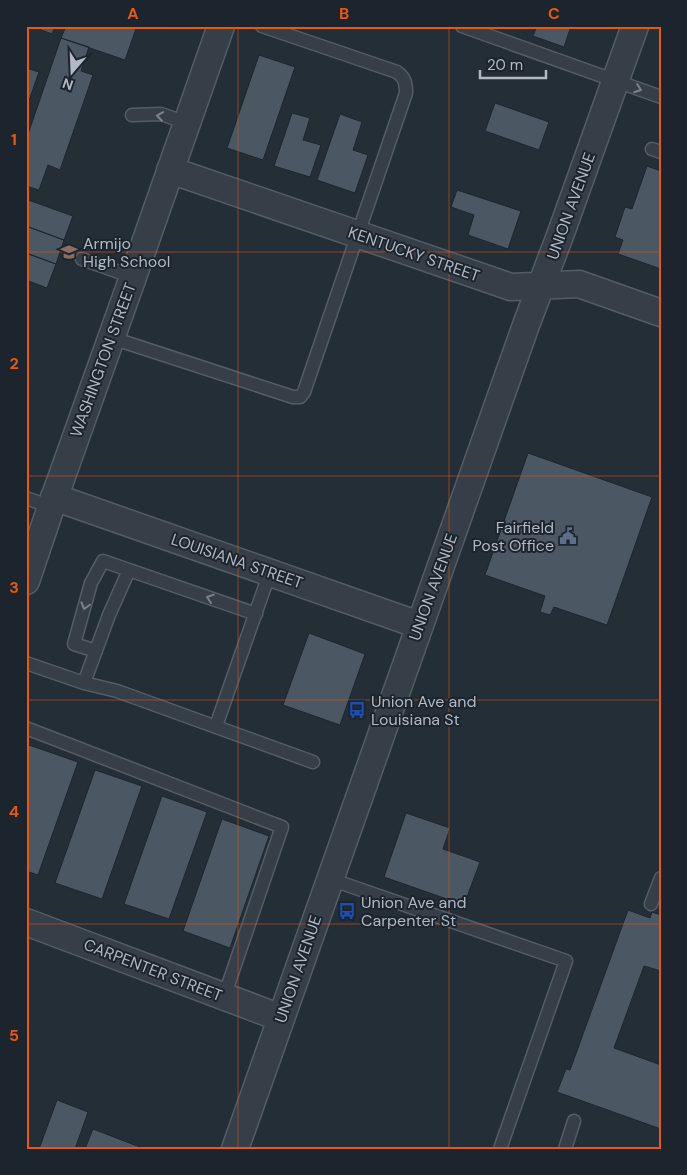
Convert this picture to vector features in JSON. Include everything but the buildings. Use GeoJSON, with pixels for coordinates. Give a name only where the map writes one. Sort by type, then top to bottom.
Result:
{"type":"FeatureCollection","features":[{"type":"Feature","properties":{"kind":"street","name":"WASHINGTON STREET"},"geometry":{"type":"LineString","coordinates":[[26,581],[52,502],[112,338],[221,26]]}},
{"type":"Feature","properties":{"kind":"street","name":"UNION AVENUE"},"geometry":{"type":"LineString","coordinates":[[235,1149],[419,625],[541,286],[562,233],[635,26]]}},
{"type":"Feature","properties":{"kind":"street","name":"KENTUCKY STREET"},"geometry":{"type":"LineString","coordinates":[[170,170],[511,287],[579,284],[661,313]]}},
{"type":"Feature","properties":{"kind":"street","name":"LOUISIANA STREET"},"geometry":{"type":"LineString","coordinates":[[52,502],[270,572],[419,625]]}},
{"type":"Feature","properties":{"kind":"street","name":"CARPENTER STREET"},"geometry":{"type":"LineString","coordinates":[[26,922],[281,1018]]}},
{"type":"Feature","properties":{"kind":"lane"},"geometry":{"type":"LineString","coordinates":[[112,338],[293,397],[300,397],[304,392],[406,93],[406,85],[403,76],[397,72],[262,26]]}},
{"type":"Feature","properties":{"kind":"lane"},"geometry":{"type":"LineString","coordinates":[[462,26],[661,97]]}},
{"type":"Feature","properties":{"kind":"lane"},"geometry":{"type":"LineString","coordinates":[[132,115],[161,114],[187,123]]}},
{"type":"Feature","properties":{"kind":"lane"},"geometry":{"type":"LineString","coordinates":[[82,259],[133,277]]}},
{"type":"Feature","properties":{"kind":"lane"},"geometry":{"type":"LineString","coordinates":[[26,498],[52,502]]}},
{"type":"Feature","properties":{"kind":"lane"},"geometry":{"type":"LineString","coordinates":[[96,651],[74,644],[92,582],[103,561],[256,614]]}},
{"type":"Feature","properties":{"kind":"lane"},"geometry":{"type":"LineString","coordinates":[[84,683],[109,615],[129,570]]}},
{"type":"Feature","properties":{"kind":"lane"},"geometry":{"type":"LineString","coordinates":[[216,726],[270,572]]}},
{"type":"Feature","properties":{"kind":"lane"},"geometry":{"type":"LineString","coordinates":[[26,663],[84,683],[117,691],[313,762]]}},
{"type":"Feature","properties":{"kind":"lane"},"geometry":{"type":"LineString","coordinates":[[26,728],[282,826],[224,997]]}},
{"type":"Feature","properties":{"kind":"lane"},"geometry":{"type":"LineString","coordinates":[[330,878],[566,960],[500,1149]]}},
{"type":"Feature","properties":{"kind":"lane"},"geometry":{"type":"LineString","coordinates":[[651,904],[661,878]]}},
{"type":"Feature","properties":{"kind":"lane"},"geometry":{"type":"LineString","coordinates":[[565,1149],[574,1121]]}},
{"type":"Feature","properties":{"kind":"place","name":"Armijo High School"},"geometry":{"type":"Point","coordinates":[69,252]}},
{"type":"Feature","properties":{"kind":"place","name":"Fairfield Post Office"},"geometry":{"type":"Point","coordinates":[568,536]}},
{"type":"Feature","properties":{"kind":"place","name":"Union Ave and Louisiana St"},"geometry":{"type":"Point","coordinates":[357,710]}},
{"type":"Feature","properties":{"kind":"place","name":"Union Ave and Carpenter St"},"geometry":{"type":"Point","coordinates":[347,911]}}]}
